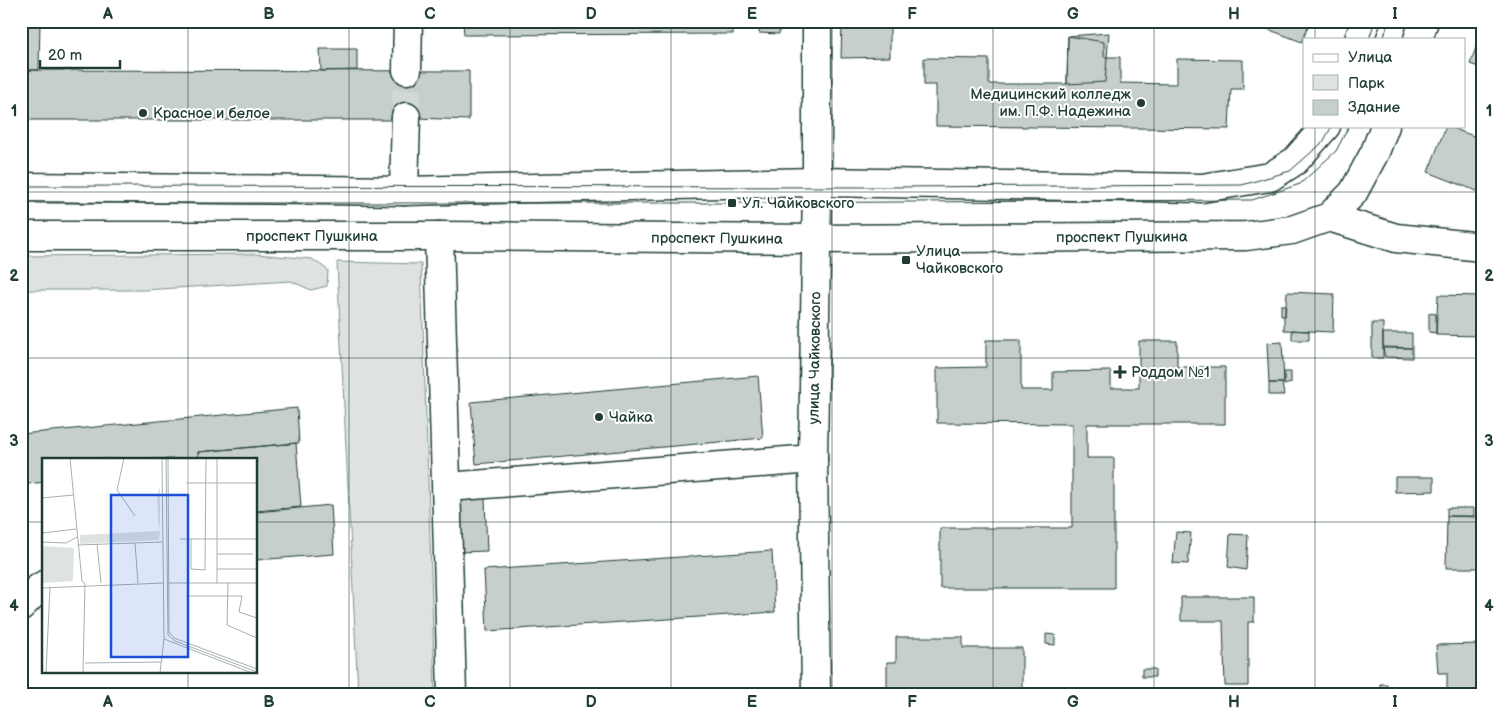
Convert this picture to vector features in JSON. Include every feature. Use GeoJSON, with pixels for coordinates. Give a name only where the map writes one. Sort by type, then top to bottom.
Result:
{"type":"FeatureCollection","features":[{"type":"Feature","properties":{"kind":"main road"},"geometry":{"type":"LineString","coordinates":[[407,70],[408,21]]}},
{"type":"Feature","properties":{"kind":"main road","name":"улица Чайковского"},"geometry":{"type":"LineString","coordinates":[[816,694],[814,459],[817,21]]}},
{"type":"Feature","properties":{"kind":"main road"},"geometry":{"type":"LineString","coordinates":[[1359,38],[1366,21]]}},
{"type":"Feature","properties":{"kind":"main road"},"geometry":{"type":"LineString","coordinates":[[1418,38],[1424,21]]}},
{"type":"Feature","properties":{"kind":"main road"},"geometry":{"type":"LineString","coordinates":[[404,191],[406,117]]}},
{"type":"Feature","properties":{"kind":"main road"},"geometry":{"type":"LineString","coordinates":[[21,187],[404,191],[817,182],[1202,188],[1270,178],[1295,161],[1324,128]]}},
{"type":"Feature","properties":{"kind":"main road","name":"проспект Пушкина"},"geometry":{"type":"LineString","coordinates":[[21,236],[439,236],[816,239],[1246,236],[1292,230],[1329,217],[1353,193],[1375,152],[1384,128]]}},
{"type":"Feature","properties":{"kind":"main road"},"geometry":{"type":"LineString","coordinates":[[1329,217],[1396,238],[1482,247]]}},
{"type":"Feature","properties":{"kind":"main road"},"geometry":{"type":"LineString","coordinates":[[439,236],[452,694]]}},
{"type":"Feature","properties":{"kind":"main road"},"geometry":{"type":"LineString","coordinates":[[447,487],[814,459]]}},
{"type":"Feature","properties":{"kind":"main road"},"geometry":{"type":"LineString","coordinates":[[21,606],[42,586]]}},
{"type":"Feature","properties":{"kind":"green space"},"geometry":{"type":"Polygon","coordinates":[[[256,254],[312,259],[328,270],[327,286],[311,290],[291,281],[143,290],[21,290],[21,256],[256,254]]]}},
{"type":"Feature","properties":{"kind":"green space"},"geometry":{"type":"Polygon","coordinates":[[[337,262],[421,264],[435,694],[358,694],[337,262]]]}},
{"type":"Feature","properties":{"kind":"building"},"geometry":{"type":"Polygon","coordinates":[[[21,21],[40,21],[39,70],[21,70],[21,21]]]}},
{"type":"Feature","properties":{"kind":"building"},"geometry":{"type":"Polygon","coordinates":[[[463,21],[733,21],[733,34],[464,35],[463,21]]]}},
{"type":"Feature","properties":{"kind":"building"},"geometry":{"type":"Polygon","coordinates":[[[760,21],[779,21],[779,34],[759,33],[760,21]]]}},
{"type":"Feature","properties":{"kind":"building"},"geometry":{"type":"Polygon","coordinates":[[[842,21],[890,21],[890,57],[841,58],[842,21]]]}},
{"type":"Feature","properties":{"kind":"building"},"geometry":{"type":"Polygon","coordinates":[[[1246,21],[1310,21],[1302,42],[1246,21]]]}},
{"type":"Feature","properties":{"kind":"building"},"geometry":{"type":"Polygon","coordinates":[[[1482,31],[1482,68],[1470,64],[1482,31]]]}},
{"type":"Feature","properties":{"kind":"building"},"geometry":{"type":"Polygon","coordinates":[[[1109,33],[1105,82],[1067,84],[1068,36],[1109,33]]]}},
{"type":"Feature","properties":{"kind":"building"},"geometry":{"type":"Polygon","coordinates":[[[1068,36],[1104,42],[1104,57],[1120,57],[1120,83],[1177,84],[1177,59],[1243,60],[1243,89],[1231,89],[1229,129],[936,126],[936,85],[924,85],[924,58],[989,59],[989,84],[1067,84],[1068,36]]]}},
{"type":"Feature","properties":{"kind":"building"},"geometry":{"type":"Polygon","coordinates":[[[320,49],[357,49],[357,70],[321,71],[320,49]]]}},
{"type":"Feature","properties":{"kind":"building"},"geometry":{"type":"Polygon","coordinates":[[[21,70],[469,71],[469,120],[391,117],[391,120],[21,120],[21,70]]]}},
{"type":"Feature","properties":{"kind":"building"},"geometry":{"type":"Polygon","coordinates":[[[1445,128],[1452,128],[1482,139],[1482,193],[1428,172],[1445,128]]]}},
{"type":"Feature","properties":{"kind":"building"},"geometry":{"type":"Polygon","coordinates":[[[1287,292],[1334,294],[1333,332],[1284,330],[1287,292]]]}},
{"type":"Feature","properties":{"kind":"building"},"geometry":{"type":"Polygon","coordinates":[[[1438,295],[1482,296],[1482,336],[1436,335],[1438,295]]]}},
{"type":"Feature","properties":{"kind":"building"},"geometry":{"type":"Polygon","coordinates":[[[1281,305],[1285,305],[1285,316],[1281,316],[1281,305]]]}},
{"type":"Feature","properties":{"kind":"building"},"geometry":{"type":"Polygon","coordinates":[[[1429,313],[1436,314],[1436,333],[1429,332],[1429,313]]]}},
{"type":"Feature","properties":{"kind":"building"},"geometry":{"type":"Polygon","coordinates":[[[1372,323],[1383,323],[1383,358],[1372,358],[1372,323]]]}},
{"type":"Feature","properties":{"kind":"building"},"geometry":{"type":"Polygon","coordinates":[[[1292,330],[1309,331],[1309,340],[1292,340],[1292,330]]]}},
{"type":"Feature","properties":{"kind":"building"},"geometry":{"type":"Polygon","coordinates":[[[1383,333],[1412,333],[1412,348],[1383,347],[1383,333]]]}},
{"type":"Feature","properties":{"kind":"building"},"geometry":{"type":"Polygon","coordinates":[[[986,340],[1021,340],[1021,390],[1053,390],[1053,372],[1111,371],[1111,388],[1139,388],[1139,341],[1177,341],[1177,367],[1225,367],[1225,424],[1087,424],[1087,458],[1114,458],[1114,588],[940,588],[940,528],[1072,528],[1072,424],[937,423],[937,368],[986,367],[986,340]]]}},
{"type":"Feature","properties":{"kind":"building"},"geometry":{"type":"Polygon","coordinates":[[[1282,342],[1284,383],[1269,383],[1267,343],[1282,342]]]}},
{"type":"Feature","properties":{"kind":"building"},"geometry":{"type":"Polygon","coordinates":[[[1383,348],[1412,348],[1412,358],[1385,357],[1383,348]]]}},
{"type":"Feature","properties":{"kind":"building"},"geometry":{"type":"Polygon","coordinates":[[[1284,372],[1291,372],[1291,383],[1284,385],[1284,372]]]}},
{"type":"Feature","properties":{"kind":"building"},"geometry":{"type":"Polygon","coordinates":[[[758,376],[763,438],[476,464],[471,402],[758,376]]]}},
{"type":"Feature","properties":{"kind":"building"},"geometry":{"type":"Polygon","coordinates":[[[1269,383],[1282,383],[1284,395],[1269,395],[1269,383]]]}},
{"type":"Feature","properties":{"kind":"building"},"geometry":{"type":"Polygon","coordinates":[[[297,408],[299,443],[198,452],[199,458],[42,458],[42,482],[21,485],[21,434],[297,408]]]}},
{"type":"Feature","properties":{"kind":"building"},"geometry":{"type":"Polygon","coordinates":[[[296,443],[301,507],[258,511],[258,458],[199,458],[198,452],[296,443]]]}},
{"type":"Feature","properties":{"kind":"building"},"geometry":{"type":"Polygon","coordinates":[[[1476,476],[1482,476],[1482,489],[1478,489],[1476,476]]]}},
{"type":"Feature","properties":{"kind":"building"},"geometry":{"type":"Polygon","coordinates":[[[1395,477],[1434,477],[1434,491],[1395,492],[1395,477]]]}},
{"type":"Feature","properties":{"kind":"building"},"geometry":{"type":"Polygon","coordinates":[[[485,498],[487,551],[461,552],[458,499],[485,498]]]}},
{"type":"Feature","properties":{"kind":"building"},"geometry":{"type":"Polygon","coordinates":[[[331,505],[334,554],[258,560],[258,512],[331,505]]]}},
{"type":"Feature","properties":{"kind":"building"},"geometry":{"type":"Polygon","coordinates":[[[1447,508],[1474,508],[1474,516],[1447,516],[1447,508]]]}},
{"type":"Feature","properties":{"kind":"building"},"geometry":{"type":"Polygon","coordinates":[[[1447,516],[1482,517],[1482,568],[1446,568],[1447,516]]]}},
{"type":"Feature","properties":{"kind":"building"},"geometry":{"type":"Polygon","coordinates":[[[1176,532],[1191,533],[1188,564],[1173,563],[1176,532]]]}},
{"type":"Feature","properties":{"kind":"building"},"geometry":{"type":"Polygon","coordinates":[[[1230,534],[1248,535],[1246,570],[1228,567],[1230,534]]]}},
{"type":"Feature","properties":{"kind":"building"},"geometry":{"type":"Polygon","coordinates":[[[772,551],[775,612],[487,631],[484,570],[772,551]]]}},
{"type":"Feature","properties":{"kind":"building"},"geometry":{"type":"Polygon","coordinates":[[[1181,597],[1254,597],[1254,622],[1248,622],[1248,686],[1225,686],[1223,621],[1181,621],[1181,597]]]}},
{"type":"Feature","properties":{"kind":"building"},"geometry":{"type":"Polygon","coordinates":[[[1046,634],[1055,635],[1055,645],[1046,644],[1046,634]]]}},
{"type":"Feature","properties":{"kind":"building"},"geometry":{"type":"Polygon","coordinates":[[[896,637],[963,637],[963,648],[1022,648],[1022,694],[887,694],[887,662],[896,662],[896,637]]]}},
{"type":"Feature","properties":{"kind":"building"},"geometry":{"type":"Polygon","coordinates":[[[1482,644],[1482,694],[1447,694],[1447,673],[1438,673],[1436,645],[1482,644]]]}},
{"type":"Feature","properties":{"kind":"building"},"geometry":{"type":"Polygon","coordinates":[[[1142,669],[1155,669],[1155,677],[1142,677],[1142,669]]]}},
{"type":"Feature","properties":{"kind":"building"},"geometry":{"type":"Polygon","coordinates":[[[1380,684],[1387,684],[1385,691],[1380,692],[1380,684]]]}},
{"type":"Feature","properties":{"kind":"building"},"geometry":{"type":"Polygon","coordinates":[[[1105,690],[1155,691],[1155,694],[1105,694],[1105,690]]]}},
{"type":"Feature","properties":{"kind":"tunnel"},"geometry":{"type":"LineString","coordinates":[[406,117],[407,70]]}},
{"type":"Feature","properties":{"kind":"tram line"},"geometry":{"type":"LineString","coordinates":[[1369,38],[1375,21]]}},
{"type":"Feature","properties":{"kind":"tram line"},"geometry":{"type":"LineString","coordinates":[[1383,38],[1389,21]]}},
{"type":"Feature","properties":{"kind":"tram line"},"geometry":{"type":"LineString","coordinates":[[21,186],[886,187],[1242,185],[1290,171],[1323,142],[1331,128]]}},
{"type":"Feature","properties":{"kind":"tram line"},"geometry":{"type":"LineString","coordinates":[[21,203],[732,203],[1252,200],[1300,184],[1336,151],[1348,128]]}},
{"type":"Feature","properties":{"kind":"place","name":"Медицинский колледж им. П.Ф. Надежина"},"geometry":{"type":"Point","coordinates":[1141,103]}},
{"type":"Feature","properties":{"kind":"place","name":"Красное и белое"},"geometry":{"type":"Point","coordinates":[143,113]}},
{"type":"Feature","properties":{"kind":"place","name":"Ул. Чайковского"},"geometry":{"type":"Point","coordinates":[732,203]}},
{"type":"Feature","properties":{"kind":"place","name":"Улица Чайковского"},"geometry":{"type":"Point","coordinates":[906,260]}},
{"type":"Feature","properties":{"kind":"place","name":"Роддом №1"},"geometry":{"type":"Point","coordinates":[1120,372]}},
{"type":"Feature","properties":{"kind":"place","name":"Чайка"},"geometry":{"type":"Point","coordinates":[599,417]}}]}
